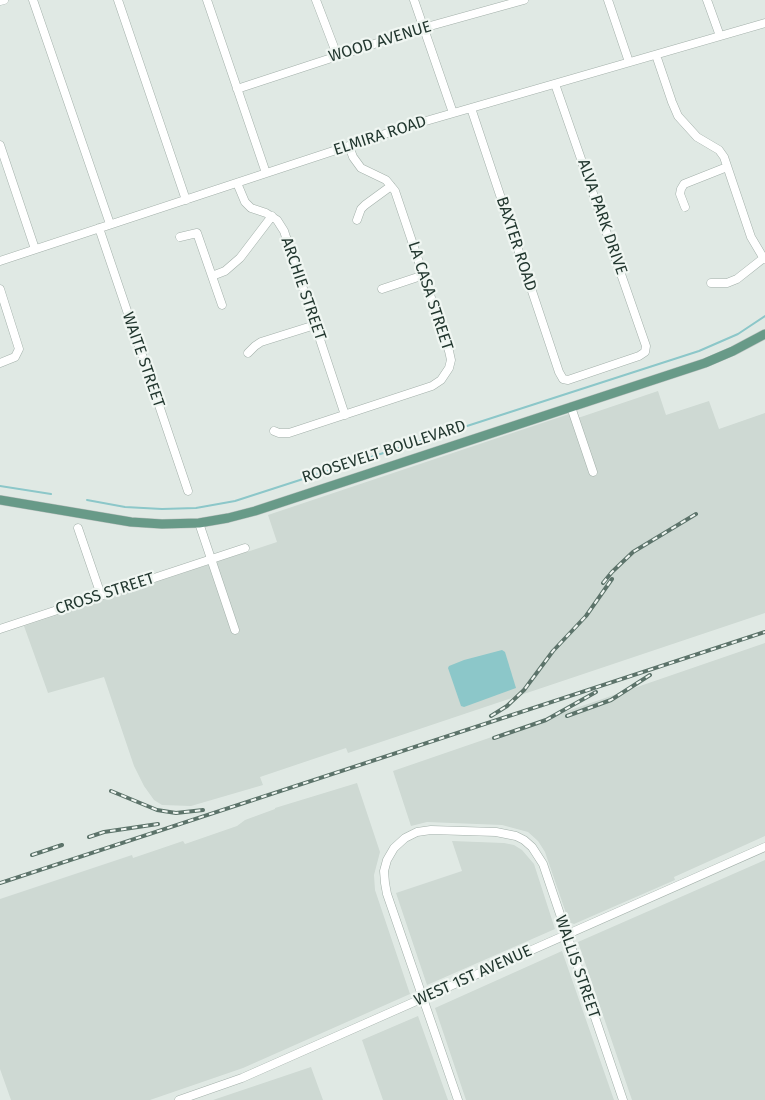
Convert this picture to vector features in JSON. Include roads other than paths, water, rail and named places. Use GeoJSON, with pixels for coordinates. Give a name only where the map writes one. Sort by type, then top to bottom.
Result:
{"type":"FeatureCollection","features":[{"type":"Feature","properties":{"kind":"main road","name":"ROOSEVELT BOULEVARD"},"geometry":{"type":"LineString","coordinates":[[0,500],[130,522],[162,524],[199,523],[255,510],[705,363],[765,334]]}},
{"type":"Feature","properties":{"kind":"street"},"geometry":{"type":"LineString","coordinates":[[0,1],[4,0]]}},
{"type":"Feature","properties":{"kind":"street"},"geometry":{"type":"LineString","coordinates":[[33,0],[110,224]]}},
{"type":"Feature","properties":{"kind":"street"},"geometry":{"type":"LineString","coordinates":[[118,0],[186,200]]}},
{"type":"Feature","properties":{"kind":"street"},"geometry":{"type":"LineString","coordinates":[[207,0],[266,173]]}},
{"type":"Feature","properties":{"kind":"street"},"geometry":{"type":"LineString","coordinates":[[316,0],[336,55]]}},
{"type":"Feature","properties":{"kind":"street"},"geometry":{"type":"LineString","coordinates":[[414,0],[453,113]]}},
{"type":"Feature","properties":{"kind":"street","name":"WOOD AVENUE"},"geometry":{"type":"LineString","coordinates":[[237,89],[423,28],[513,1],[524,0]]}},
{"type":"Feature","properties":{"kind":"street"},"geometry":{"type":"LineString","coordinates":[[608,0],[629,62]]}},
{"type":"Feature","properties":{"kind":"street"},"geometry":{"type":"LineString","coordinates":[[707,0],[720,36]]}},
{"type":"Feature","properties":{"kind":"street","name":"ELMIRA ROAD"},"geometry":{"type":"LineString","coordinates":[[0,261],[453,113],[765,23]]}},
{"type":"Feature","properties":{"kind":"street"},"geometry":{"type":"LineString","coordinates":[[656,54],[678,116],[697,137],[719,150],[727,167],[751,237],[764,258],[737,279],[727,283],[711,283]]}},
{"type":"Feature","properties":{"kind":"street","name":"ALVA PARK DRIVE"},"geometry":{"type":"LineString","coordinates":[[555,84],[645,343],[645,352],[640,356],[568,380],[563,379]]}},
{"type":"Feature","properties":{"kind":"street","name":"BAXTER ROAD"},"geometry":{"type":"LineString","coordinates":[[471,108],[559,372],[563,379]]}},
{"type":"Feature","properties":{"kind":"street"},"geometry":{"type":"LineString","coordinates":[[0,145],[35,249]]}},
{"type":"Feature","properties":{"kind":"street"},"geometry":{"type":"LineString","coordinates":[[349,146],[353,157],[361,168],[366,172],[380,176],[391,186],[365,205],[357,220]]}},
{"type":"Feature","properties":{"kind":"street"},"geometry":{"type":"LineString","coordinates":[[685,208],[680,194],[684,184],[727,167]]}},
{"type":"Feature","properties":{"kind":"street"},"geometry":{"type":"LineString","coordinates":[[212,276],[224,271],[244,254],[272,216],[251,208],[245,202],[237,183]]}},
{"type":"Feature","properties":{"kind":"street","name":"LA CASA STREET"},"geometry":{"type":"LineString","coordinates":[[274,431],[289,433],[432,386],[446,375],[450,368],[449,351],[398,198],[391,186]]}},
{"type":"Feature","properties":{"kind":"street","name":"ARCHIE STREET"},"geometry":{"type":"LineString","coordinates":[[272,216],[284,231],[345,415]]}},
{"type":"Feature","properties":{"kind":"street","name":"WAITE STREET"},"geometry":{"type":"LineString","coordinates":[[98,228],[188,491]]}},
{"type":"Feature","properties":{"kind":"street"},"geometry":{"type":"LineString","coordinates":[[180,237],[197,233],[222,305]]}},
{"type":"Feature","properties":{"kind":"street"},"geometry":{"type":"LineString","coordinates":[[382,289],[424,275]]}},
{"type":"Feature","properties":{"kind":"street"},"geometry":{"type":"LineString","coordinates":[[0,288],[19,349],[15,357],[0,363]]}},
{"type":"Feature","properties":{"kind":"street"},"geometry":{"type":"LineString","coordinates":[[248,353],[261,342],[315,325]]}},
{"type":"Feature","properties":{"kind":"street"},"geometry":{"type":"LineString","coordinates":[[571,407],[593,472]]}},
{"type":"Feature","properties":{"kind":"street"},"geometry":{"type":"LineString","coordinates":[[199,523],[235,630]]}},
{"type":"Feature","properties":{"kind":"street"},"geometry":{"type":"LineString","coordinates":[[78,528],[102,595]]}},
{"type":"Feature","properties":{"kind":"street","name":"CROSS STREET"},"geometry":{"type":"LineString","coordinates":[[0,629],[245,548]]}},
{"type":"Feature","properties":{"kind":"street","name":"WALLIS STREET"},"geometry":{"type":"LineString","coordinates":[[423,998],[387,894],[384,871],[386,860],[394,848],[405,838],[417,832],[431,830],[496,832],[524,840],[532,847],[543,864],[623,1100]]}},
{"type":"Feature","properties":{"kind":"street","name":"WEST 1ST AVENUE"},"geometry":{"type":"LineString","coordinates":[[178,1100],[242,1078],[765,847]]}},
{"type":"Feature","properties":{"kind":"street"},"geometry":{"type":"LineString","coordinates":[[423,998],[458,1100]]}},
{"type":"Feature","properties":{"kind":"water"},"geometry":{"type":"Polygon","coordinates":[[[502,650],[505,652],[516,688],[464,707],[461,706],[448,668],[449,666],[502,650]]]}},
{"type":"Feature","properties":{"kind":"waterway"},"geometry":{"type":"LineString","coordinates":[[87,500],[125,507],[162,509],[196,508],[235,501],[699,351],[738,334],[765,316]]}},
{"type":"Feature","properties":{"kind":"waterway"},"geometry":{"type":"LineString","coordinates":[[0,486],[51,494]]}},
{"type":"Feature","properties":{"kind":"railway"},"geometry":{"type":"LineString","coordinates":[[603,583],[633,552],[696,514]]}},
{"type":"Feature","properties":{"kind":"railway"},"geometry":{"type":"LineString","coordinates":[[491,716],[507,706],[524,690],[553,651],[586,616],[612,579]]}},
{"type":"Feature","properties":{"kind":"railway"},"geometry":{"type":"LineString","coordinates":[[0,883],[765,632]]}},
{"type":"Feature","properties":{"kind":"railway"},"geometry":{"type":"LineString","coordinates":[[567,716],[611,700],[650,675]]}},
{"type":"Feature","properties":{"kind":"railway"},"geometry":{"type":"LineString","coordinates":[[494,738],[546,720],[596,692]]}},
{"type":"Feature","properties":{"kind":"railway"},"geometry":{"type":"LineString","coordinates":[[111,791],[157,810],[176,813],[203,810]]}},
{"type":"Feature","properties":{"kind":"railway"},"geometry":{"type":"LineString","coordinates":[[89,837],[104,832],[158,824]]}},
{"type":"Feature","properties":{"kind":"railway"},"geometry":{"type":"LineString","coordinates":[[32,855],[62,845]]}}]}
